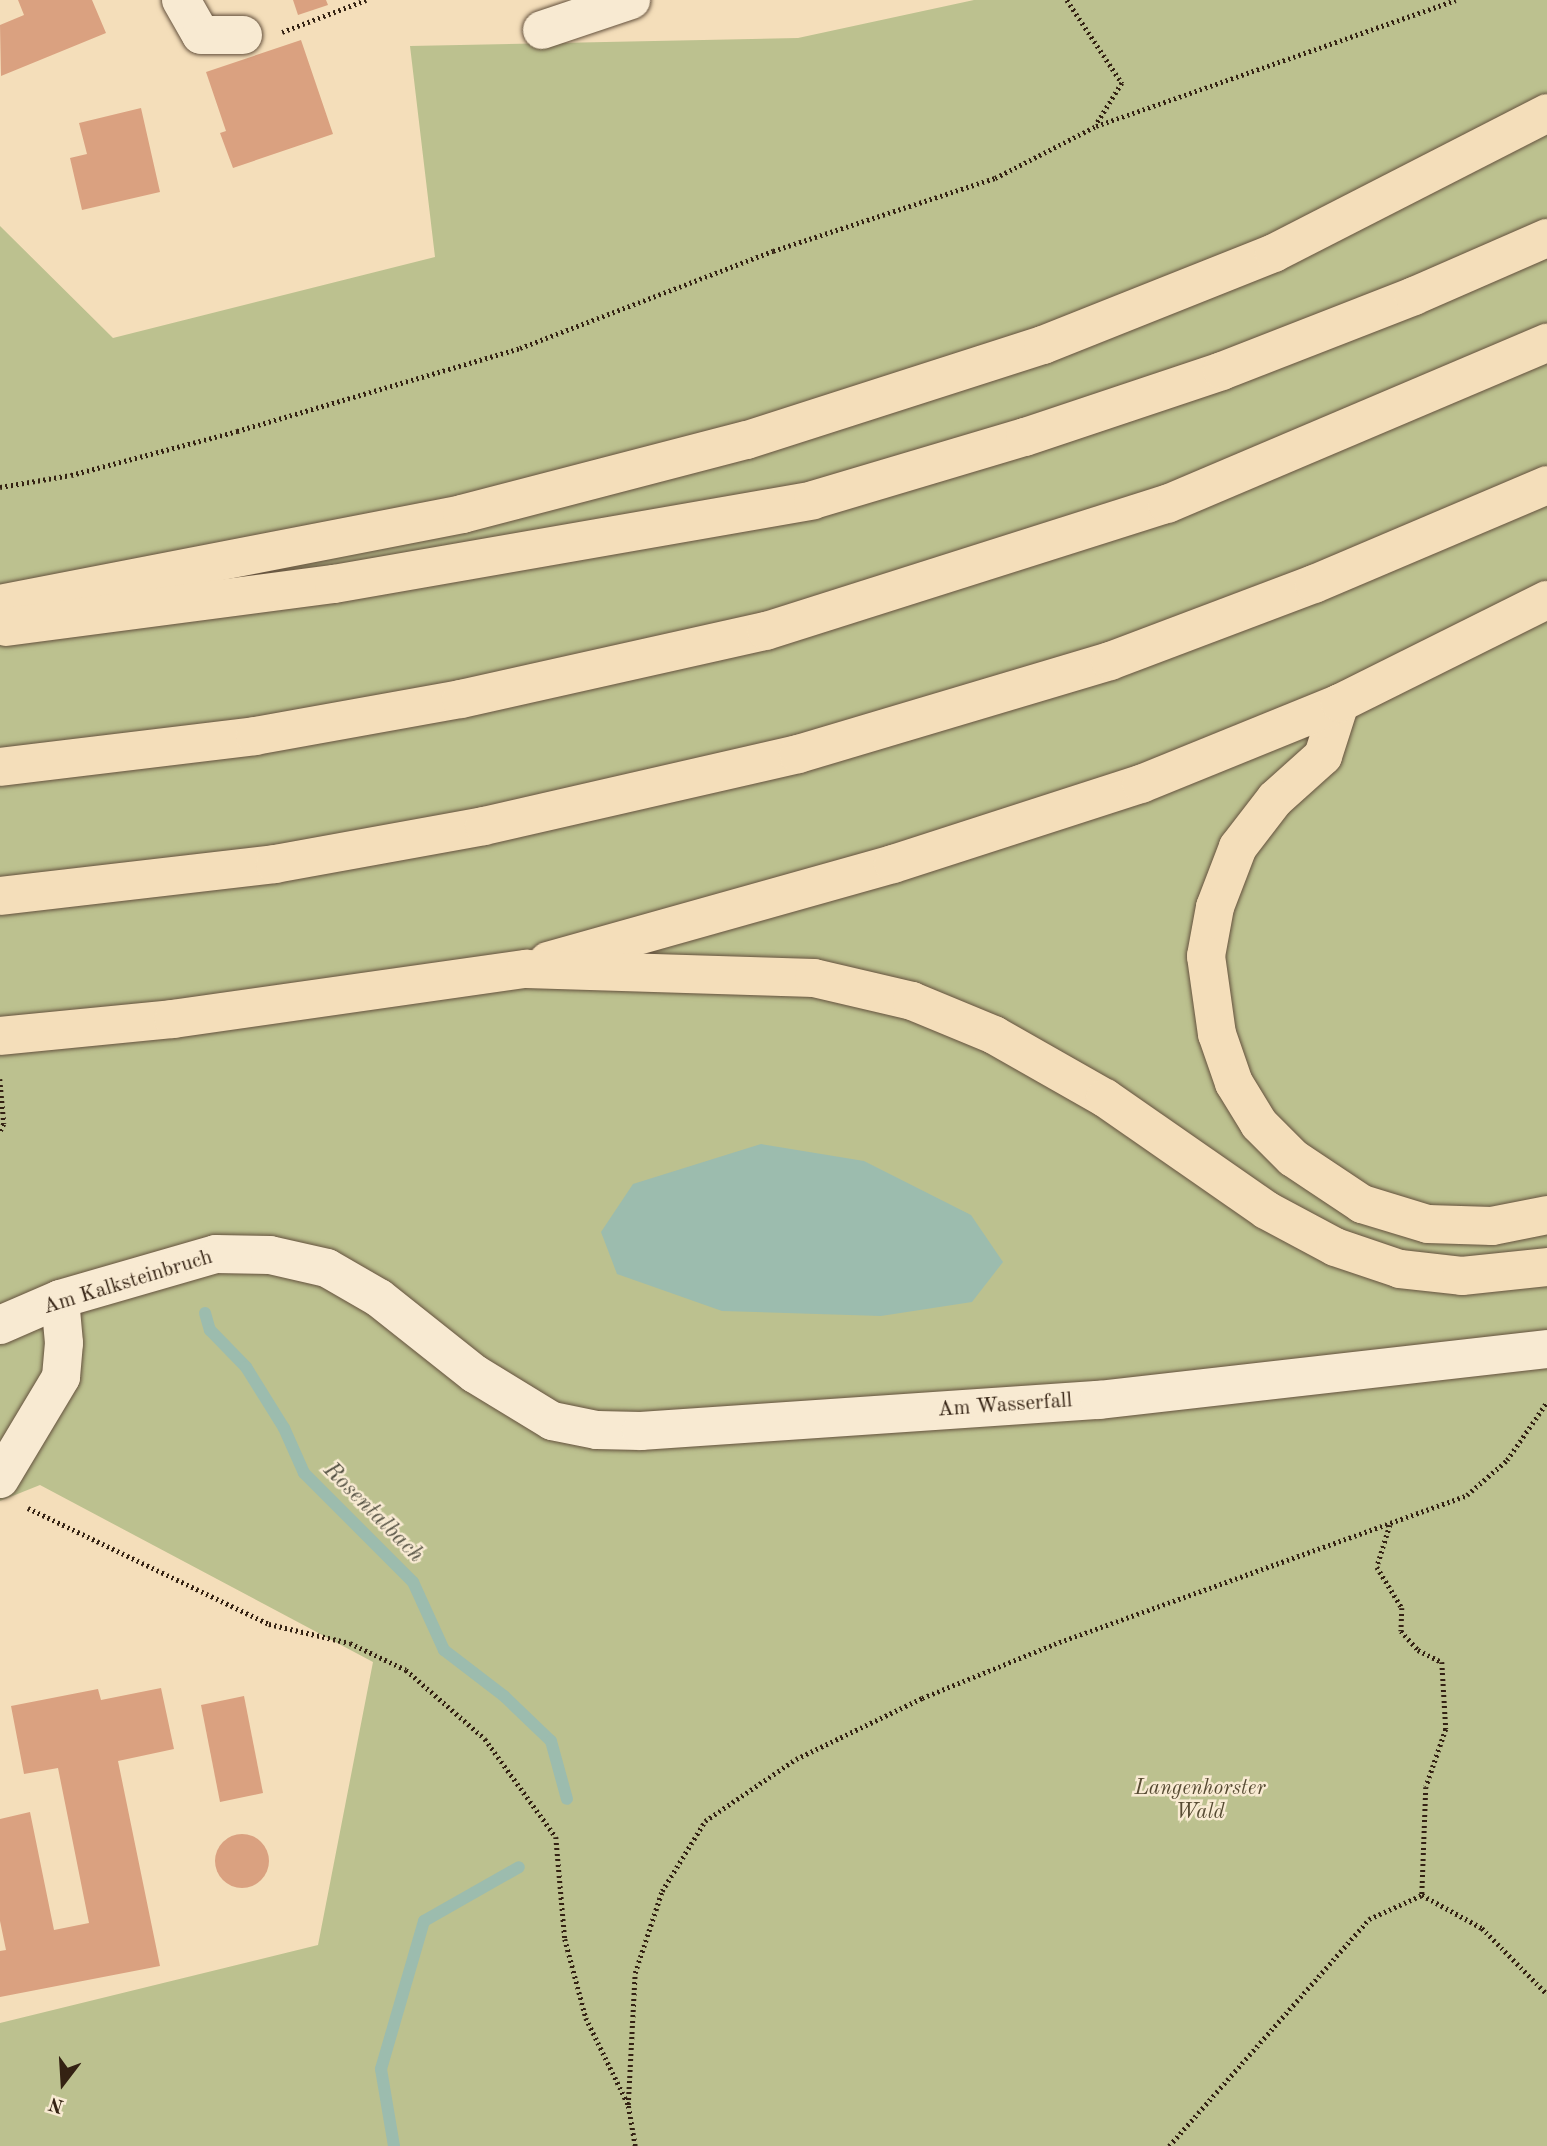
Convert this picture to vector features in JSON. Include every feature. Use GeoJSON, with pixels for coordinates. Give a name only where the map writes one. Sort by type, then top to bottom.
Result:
{"type":"FeatureCollection","features":[{"type":"Feature","properties":{"kind":"highway"},"geometry":{"type":"LineString","coordinates":[[0,604],[463,514],[760,436],[1043,345],[1274,253],[1547,113]]}},
{"type":"Feature","properties":{"kind":"highway"},"geometry":{"type":"LineString","coordinates":[[0,628],[334,584],[813,500],[1025,437],[1222,371],[1414,296],[1547,238]]}},
{"type":"Feature","properties":{"kind":"highway"},"geometry":{"type":"LineString","coordinates":[[0,766],[255,736],[433,704],[766,631],[1167,504],[1547,342]]}},
{"type":"Feature","properties":{"kind":"highway"},"geometry":{"type":"LineString","coordinates":[[0,896],[288,861],[484,826],[798,754],[1110,661],[1314,584],[1547,485]]}},
{"type":"Feature","properties":{"kind":"highway"},"geometry":{"type":"LineString","coordinates":[[526,969],[607,941],[893,864],[1141,784],[1340,704],[1547,600]]}},
{"type":"Feature","properties":{"kind":"highway"},"geometry":{"type":"LineString","coordinates":[[1340,704],[1323,756],[1275,799],[1238,847],[1214,907],[1206,956],[1217,1034],[1234,1083],[1259,1124],[1293,1158],[1362,1204],[1429,1224],[1492,1226],[1547,1215]]}},
{"type":"Feature","properties":{"kind":"highway"},"geometry":{"type":"LineString","coordinates":[[0,1037],[173,1019],[526,969],[760,973],[814,978],[902,998],[994,1035],[1105,1098],[1266,1210],[1335,1247],[1400,1269],[1462,1276],[1547,1267]]}},
{"type":"Feature","properties":{"kind":"street"},"geometry":{"type":"LineString","coordinates":[[181,0],[201,35],[243,35]]}},
{"type":"Feature","properties":{"kind":"street"},"geometry":{"type":"LineString","coordinates":[[542,30],[631,0]]}},
{"type":"Feature","properties":{"kind":"street","name":"Am Kalksteinbruch"},"geometry":{"type":"LineString","coordinates":[[0,1325],[60,1300],[216,1254],[270,1255],[327,1268],[369,1292],[475,1374]]}},
{"type":"Feature","properties":{"kind":"street"},"geometry":{"type":"LineString","coordinates":[[12,1493],[61,1377],[64,1343],[60,1300]]}},
{"type":"Feature","properties":{"kind":"street","name":"Am Wasserfall"},"geometry":{"type":"LineString","coordinates":[[475,1374],[552,1421],[597,1430],[641,1431],[1099,1400],[1547,1349]]}},
{"type":"Feature","properties":{"kind":"path"},"geometry":{"type":"LineString","coordinates":[[243,35],[286,32],[366,0]]}},
{"type":"Feature","properties":{"kind":"path"},"geometry":{"type":"LineString","coordinates":[[1068,0],[1122,83],[1096,126]]}},
{"type":"Feature","properties":{"kind":"path"},"geometry":{"type":"LineString","coordinates":[[0,487],[71,475],[173,448],[520,348],[773,251],[995,178],[1096,126],[1456,0]]}},
{"type":"Feature","properties":{"kind":"path"},"geometry":{"type":"LineString","coordinates":[[0,1079],[4,1124],[0,1132]]}},
{"type":"Feature","properties":{"kind":"path"},"geometry":{"type":"LineString","coordinates":[[635,2146],[628,2105],[635,1973],[662,1891],[705,1821],[796,1759],[922,1698],[1054,1644],[1467,1495],[1507,1460],[1547,1402]]}},
{"type":"Feature","properties":{"kind":"path"},"geometry":{"type":"LineString","coordinates":[[12,1493],[269,1624],[351,1643],[395,1665],[485,1738],[556,1837],[565,1939],[586,2018],[628,2105]]}},
{"type":"Feature","properties":{"kind":"path"},"geometry":{"type":"LineString","coordinates":[[1390,1525],[1377,1567],[1402,1608],[1401,1631],[1418,1650],[1442,1662],[1446,1729],[1426,1787],[1422,1895]]}},
{"type":"Feature","properties":{"kind":"path"},"geometry":{"type":"LineString","coordinates":[[1422,1895],[1482,1928],[1547,1994]]}},
{"type":"Feature","properties":{"kind":"path"},"geometry":{"type":"LineString","coordinates":[[1169,2146],[1369,1919],[1422,1895]]}},
{"type":"Feature","properties":{"kind":"green space","name":"Langenhorster Wald"},"geometry":{"type":"Polygon","coordinates":[[[974,0],[1547,0],[1547,2146],[0,2146],[0,2023],[318,1945],[373,1662],[40,1485],[0,1501],[0,226],[113,338],[435,257],[410,46],[798,38],[974,0]]]}},
{"type":"Feature","properties":{"kind":"shaded area"},"geometry":{"type":"Polygon","coordinates":[[[761,1144],[864,1161],[971,1215],[1003,1262],[972,1302],[881,1316],[722,1311],[617,1274],[601,1232],[633,1184],[761,1144]]]}},
{"type":"Feature","properties":{"kind":"building"},"geometry":{"type":"Polygon","coordinates":[[[18,0],[92,0],[106,33],[1,76],[0,25],[24,15],[18,0]]]}},
{"type":"Feature","properties":{"kind":"building"},"geometry":{"type":"Polygon","coordinates":[[[293,0],[326,0],[328,5],[298,15],[293,0]]]}},
{"type":"Feature","properties":{"kind":"building"},"geometry":{"type":"Polygon","coordinates":[[[301,40],[333,134],[233,168],[220,133],[226,131],[206,72],[301,40]]]}},
{"type":"Feature","properties":{"kind":"building"},"geometry":{"type":"Polygon","coordinates":[[[141,108],[160,192],[82,210],[70,158],[87,154],[79,123],[141,108]]]}},
{"type":"Feature","properties":{"kind":"building"},"geometry":{"type":"Polygon","coordinates":[[[161,1688],[174,1749],[118,1761],[160,1966],[0,1997],[0,1951],[6,1950],[0,1921],[0,1819],[30,1812],[54,1930],[89,1923],[58,1768],[24,1774],[11,1706],[98,1689],[101,1700],[161,1688]]]}},
{"type":"Feature","properties":{"kind":"building"},"geometry":{"type":"Polygon","coordinates":[[[244,1696],[263,1793],[220,1802],[201,1705],[244,1696]]]}},
{"type":"Feature","properties":{"kind":"building"},"geometry":{"type":"Polygon","coordinates":[[[242,1834],[261,1842],[269,1861],[261,1880],[242,1888],[223,1880],[215,1861],[223,1842],[242,1834]]]}},
{"type":"Feature","properties":{"kind":"waterway","name":"Rosentalbach"},"geometry":{"type":"LineString","coordinates":[[205,1313],[210,1330],[246,1367],[284,1428],[304,1473],[413,1582],[444,1650],[504,1696],[551,1741],[567,1799]]}},
{"type":"Feature","properties":{"kind":"waterway","name":"Rosentalbach"},"geometry":{"type":"LineString","coordinates":[[394,2146],[381,2069],[424,1921],[519,1867]]}}]}
